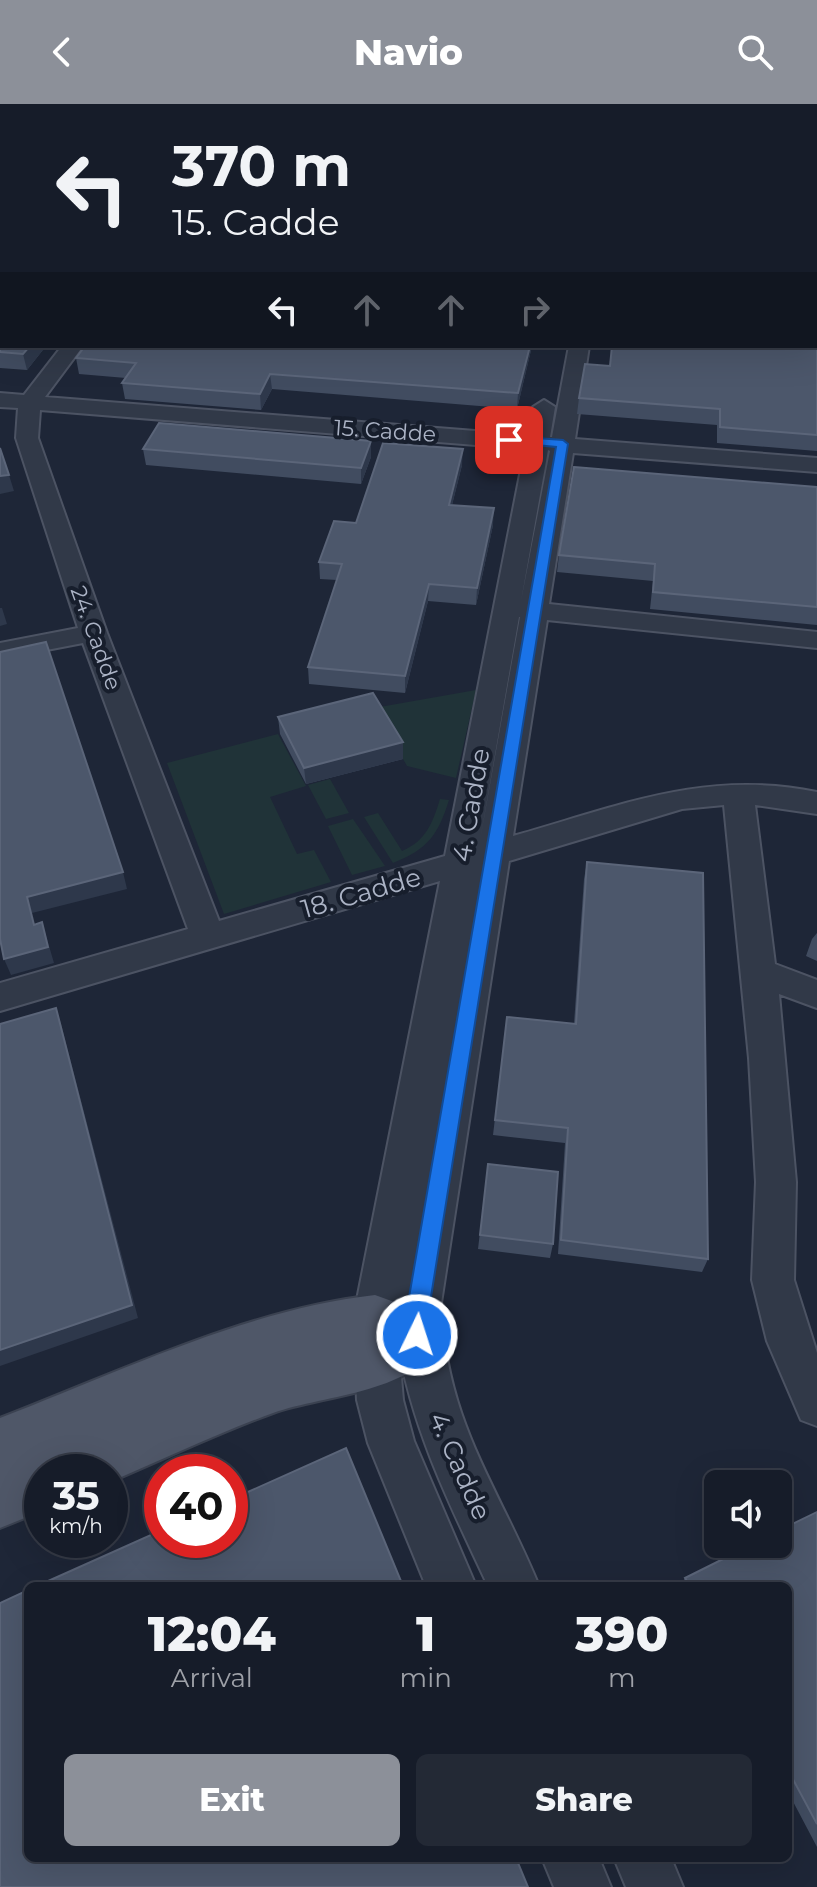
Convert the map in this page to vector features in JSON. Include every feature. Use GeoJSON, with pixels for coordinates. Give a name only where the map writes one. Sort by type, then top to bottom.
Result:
{"type":"FeatureCollection","features":[{"type":"Feature","properties":{"kind":"main road"},"geometry":{"type":"LineString","coordinates":[[0,1446],[284,1337],[324,1326],[389,1339]]}},
{"type":"Feature","properties":{"kind":"main road"},"geometry":{"type":"LineString","coordinates":[[109,1454],[389,1339]]}},
{"type":"Feature","properties":{"kind":"main road"},"geometry":{"type":"LineString","coordinates":[[0,1499],[24,1489]]}},
{"type":"Feature","properties":{"kind":"street"},"geometry":{"type":"LineString","coordinates":[[29,402],[71,348]]}},
{"type":"Feature","properties":{"kind":"street","name":"4. Cadde"},"geometry":{"type":"LineString","coordinates":[[550,443],[556,348]]}},
{"type":"Feature","properties":{"kind":"street","name":"4. Cadde"},"geometry":{"type":"LineString","coordinates":[[449,1582],[391,1443],[380,1400],[460,863],[520,609],[550,443],[578,348]]}},
{"type":"Feature","properties":{"kind":"street","name":"15. Cadde"},"geometry":{"type":"LineString","coordinates":[[0,400],[817,465]]}},
{"type":"Feature","properties":{"kind":"street","name":"24. Cadde"},"geometry":{"type":"LineString","coordinates":[[29,402],[25,422],[27,438],[93,633],[208,938]]}},
{"type":"Feature","properties":{"kind":"street"},"geometry":{"type":"LineString","coordinates":[[520,609],[817,640]]}},
{"type":"Feature","properties":{"kind":"street","name":"4. Cadde"},"geometry":{"type":"LineString","coordinates":[[389,1339],[419,1303],[497,853],[520,609]]}},
{"type":"Feature","properties":{"kind":"street"},"geometry":{"type":"LineString","coordinates":[[0,651],[93,633]]}},
{"type":"Feature","properties":{"kind":"street"},"geometry":{"type":"LineString","coordinates":[[738,793],[760,973],[776,1182],[773,1280],[789,1341],[817,1404]]}},
{"type":"Feature","properties":{"kind":"street","name":"18. Cadde"},"geometry":{"type":"LineString","coordinates":[[0,997],[681,799],[738,793],[776,795],[817,803]]}},
{"type":"Feature","properties":{"kind":"street"},"geometry":{"type":"LineString","coordinates":[[760,973],[817,994]]}},
{"type":"Feature","properties":{"kind":"street","name":"4. Cadde"},"geometry":{"type":"LineString","coordinates":[[389,1339],[433,1408],[512,1582]]}},
{"type":"Feature","properties":{"kind":"street"},"geometry":{"type":"LineString","coordinates":[[572,1862],[583,1887]]}},
{"type":"Feature","properties":{"kind":"street"},"geometry":{"type":"LineString","coordinates":[[644,1862],[655,1887]]}},
{"type":"Feature","properties":{"kind":"green space"},"geometry":{"type":"Polygon","coordinates":[[[476,690],[456,778],[407,766],[374,708],[476,690]]]}},
{"type":"Feature","properties":{"kind":"green space"},"geometry":{"type":"Polygon","coordinates":[[[278,734],[306,786],[270,797],[297,854],[314,850],[331,882],[224,914],[167,763],[278,734]]]}},
{"type":"Feature","properties":{"kind":"green space"},"geometry":{"type":"Polygon","coordinates":[[[330,779],[349,813],[326,819],[308,785],[330,779]]]}},
{"type":"Feature","properties":{"kind":"green space"},"geometry":{"type":"Polygon","coordinates":[[[440,799],[449,800],[436,832],[415,852],[393,863],[364,817],[378,813],[402,851],[417,842],[427,830],[440,799]]]}},
{"type":"Feature","properties":{"kind":"green space"},"geometry":{"type":"Polygon","coordinates":[[[353,819],[385,866],[352,875],[328,826],[353,819]]]}},
{"type":"Feature","properties":{"kind":"building"},"geometry":{"type":"Polygon","coordinates":[[[0,348],[28,348],[23,354],[0,352],[0,348]]]}},
{"type":"Feature","properties":{"kind":"building"},"geometry":{"type":"Polygon","coordinates":[[[84,348],[529,348],[518,393],[270,374],[260,394],[122,383],[136,363],[76,358],[84,348]]]}},
{"type":"Feature","properties":{"kind":"building"},"geometry":{"type":"Polygon","coordinates":[[[612,348],[817,348],[817,435],[720,427],[720,409],[579,398],[585,364],[610,366],[612,348]]]}},
{"type":"Feature","properties":{"kind":"building"},"geometry":{"type":"Polygon","coordinates":[[[159,423],[371,441],[361,468],[143,449],[159,423]]]}},
{"type":"Feature","properties":{"kind":"building"},"geometry":{"type":"Polygon","coordinates":[[[383,443],[463,449],[449,505],[494,508],[477,588],[429,584],[405,676],[308,667],[342,564],[319,562],[334,521],[356,523],[383,443]]]}},
{"type":"Feature","properties":{"kind":"building"},"geometry":{"type":"Polygon","coordinates":[[[0,448],[9,475],[0,476],[0,448]]]}},
{"type":"Feature","properties":{"kind":"building"},"geometry":{"type":"Polygon","coordinates":[[[574,467],[817,487],[817,607],[653,592],[655,564],[559,555],[574,467]]]}},
{"type":"Feature","properties":{"kind":"building"},"geometry":{"type":"Polygon","coordinates":[[[46,642],[123,872],[27,897],[34,925],[42,922],[48,947],[4,959],[0,939],[0,652],[46,642]]]}},
{"type":"Feature","properties":{"kind":"building"},"geometry":{"type":"Polygon","coordinates":[[[373,693],[403,742],[304,768],[278,717],[373,693]]]}},
{"type":"Feature","properties":{"kind":"building"},"geometry":{"type":"Polygon","coordinates":[[[587,862],[703,873],[708,1259],[561,1240],[568,1128],[495,1120],[507,1017],[576,1024],[587,862]]]}},
{"type":"Feature","properties":{"kind":"building"},"geometry":{"type":"Polygon","coordinates":[[[56,1008],[132,1305],[0,1350],[0,1024],[56,1008]]]}},
{"type":"Feature","properties":{"kind":"building"},"geometry":{"type":"Polygon","coordinates":[[[488,1164],[558,1172],[553,1244],[480,1235],[488,1164]]]}},
{"type":"Feature","properties":{"kind":"building"},"geometry":{"type":"Polygon","coordinates":[[[346,1448],[401,1582],[46,1582],[100,1558],[128,1558],[128,1545],[144,1538],[144,1558],[248,1558],[248,1492],[346,1448]]]}},
{"type":"Feature","properties":{"kind":"building"},"geometry":{"type":"Polygon","coordinates":[[[817,1512],[817,1824],[792,1777],[792,1582],[688,1582],[685,1578],[725,1558],[792,1558],[792,1524],[817,1512]]]}},
{"type":"Feature","properties":{"kind":"building"},"geometry":{"type":"Polygon","coordinates":[[[24,1592],[24,1862],[518,1862],[528,1887],[0,1887],[0,1603],[24,1592]]]}},
{"type":"Feature","properties":{"kind":"route"},"geometry":{"type":"LineString","coordinates":[[417,1335],[419,1303],[497,853],[563,444],[509,440]]}}]}
